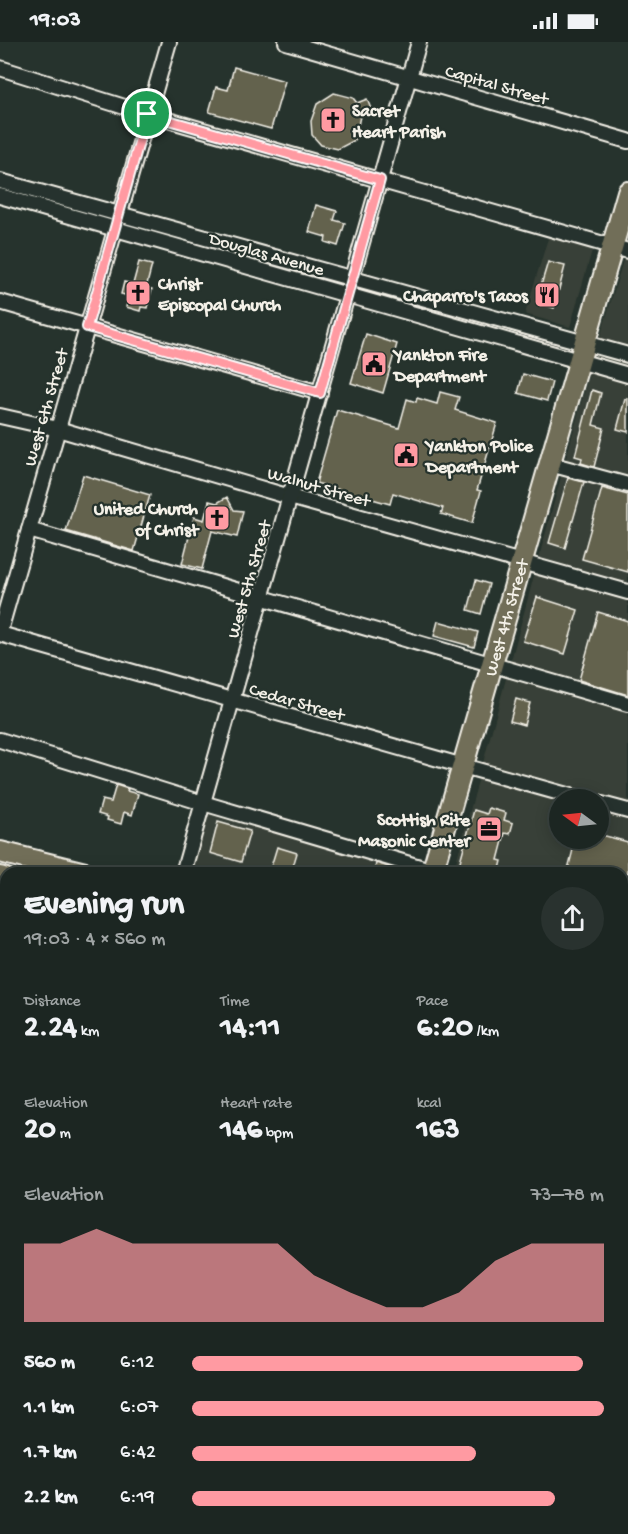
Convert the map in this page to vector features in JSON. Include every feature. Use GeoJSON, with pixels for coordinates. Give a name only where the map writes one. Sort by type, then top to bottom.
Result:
{"type":"FeatureCollection","features":[{"type":"Feature","properties":{"kind":"highway","name":"West 4th Street"},"geometry":{"type":"LineString","coordinates":[[437,867],[463,766],[581,352],[620,249],[628,192]]}},
{"type":"Feature","properties":{"kind":"highway"},"geometry":{"type":"LineString","coordinates":[[0,852],[61,867]]}},
{"type":"Feature","properties":{"kind":"street","name":"West 6th Street"},"geometry":{"type":"LineString","coordinates":[[0,632],[169,42]]}},
{"type":"Feature","properties":{"kind":"street","name":"Capital Street"},"geometry":{"type":"LineString","coordinates":[[286,42],[628,141]]}},
{"type":"Feature","properties":{"kind":"street","name":"West 5th Street"},"geometry":{"type":"LineString","coordinates":[[185,867],[419,42]]}},
{"type":"Feature","properties":{"kind":"street"},"geometry":{"type":"LineString","coordinates":[[0,68],[147,114],[620,249]]}},
{"type":"Feature","properties":{"kind":"street","name":"Douglas Avenue"},"geometry":{"type":"LineString","coordinates":[[0,181],[352,278],[581,352],[628,375]]}},
{"type":"Feature","properties":{"kind":"street","name":"Douglas Avenue"},"geometry":{"type":"LineString","coordinates":[[0,196],[348,295],[581,352],[628,355]]}},
{"type":"Feature","properties":{"kind":"street"},"geometry":{"type":"LineString","coordinates":[[0,302],[320,393]]}},
{"type":"Feature","properties":{"kind":"street","name":"Walnut Street"},"geometry":{"type":"LineString","coordinates":[[1,417],[58,429],[628,592]]}},
{"type":"Feature","properties":{"kind":"street"},"geometry":{"type":"LineString","coordinates":[[550,464],[628,485]]}},
{"type":"Feature","properties":{"kind":"street"},"geometry":{"type":"LineString","coordinates":[[29,530],[628,705]]}},
{"type":"Feature","properties":{"kind":"street","name":"Cedar Street"},"geometry":{"type":"LineString","coordinates":[[0,632],[232,701],[549,790]]}},
{"type":"Feature","properties":{"kind":"street"},"geometry":{"type":"LineString","coordinates":[[0,740],[419,867]]}},
{"type":"Feature","properties":{"kind":"street"},"geometry":{"type":"LineString","coordinates":[[609,806],[628,811]]}},
{"type":"Feature","properties":{"kind":"shaded area"},"geometry":{"type":"Polygon","coordinates":[[[549,235],[593,247],[570,327],[525,314],[549,235]]]}},
{"type":"Feature","properties":{"kind":"shaded area"},"geometry":{"type":"Polygon","coordinates":[[[628,244],[628,867],[455,867],[589,374],[628,244]]]}},
{"type":"Feature","properties":{"kind":"shaded area"},"geometry":{"type":"Polygon","coordinates":[[[211,804],[417,863],[416,867],[194,867],[211,804]]]}},
{"type":"Feature","properties":{"kind":"building"},"geometry":{"type":"Polygon","coordinates":[[[234,67],[285,81],[271,129],[209,112],[216,87],[228,90],[234,67]]]}},
{"type":"Feature","properties":{"kind":"building"},"geometry":{"type":"Polygon","coordinates":[[[334,93],[353,98],[357,103],[367,99],[371,109],[360,116],[355,140],[338,149],[321,145],[312,135],[311,121],[317,104],[334,93]]]}},
{"type":"Feature","properties":{"kind":"building"},"geometry":{"type":"Polygon","coordinates":[[[316,205],[337,211],[334,220],[345,223],[338,246],[325,242],[326,237],[309,232],[316,205]]]}},
{"type":"Feature","properties":{"kind":"building"},"geometry":{"type":"Polygon","coordinates":[[[139,262],[152,265],[146,288],[152,289],[147,308],[141,307],[140,311],[126,307],[129,296],[121,294],[124,282],[133,284],[139,262]]]}},
{"type":"Feature","properties":{"kind":"building"},"geometry":{"type":"Polygon","coordinates":[[[548,262],[565,266],[554,308],[536,302],[548,262]]]}},
{"type":"Feature","properties":{"kind":"building","name":"Yankton Fire Department"},"geometry":{"type":"Polygon","coordinates":[[[366,334],[397,344],[383,393],[351,383],[366,334]]]}},
{"type":"Feature","properties":{"kind":"building"},"geometry":{"type":"Polygon","coordinates":[[[523,374],[552,382],[547,401],[518,393],[523,374]]]}},
{"type":"Feature","properties":{"kind":"building"},"geometry":{"type":"Polygon","coordinates":[[[592,390],[601,393],[593,425],[604,428],[594,467],[581,463],[582,458],[575,456],[592,390]]]}},
{"type":"Feature","properties":{"kind":"building","name":"Yankton Police Department"},"geometry":{"type":"Polygon","coordinates":[[[440,392],[459,397],[455,410],[497,423],[477,490],[481,491],[472,523],[441,514],[443,508],[393,493],[390,504],[316,483],[337,410],[399,428],[407,399],[416,402],[417,398],[437,404],[440,392]]]}},
{"type":"Feature","properties":{"kind":"building"},"geometry":{"type":"Polygon","coordinates":[[[625,399],[628,399],[628,432],[617,429],[625,399]]]}},
{"type":"Feature","properties":{"kind":"building"},"geometry":{"type":"Polygon","coordinates":[[[83,475],[150,495],[134,551],[66,531],[83,475]]]}},
{"type":"Feature","properties":{"kind":"building"},"geometry":{"type":"Polygon","coordinates":[[[568,478],[584,482],[565,548],[549,543],[568,478]]]}},
{"type":"Feature","properties":{"kind":"building"},"geometry":{"type":"Polygon","coordinates":[[[602,488],[628,495],[628,572],[582,559],[602,488]]]}},
{"type":"Feature","properties":{"kind":"building"},"geometry":{"type":"Polygon","coordinates":[[[227,497],[234,510],[243,511],[237,537],[212,531],[202,569],[182,564],[194,517],[204,520],[209,501],[217,503],[227,497]]]}},
{"type":"Feature","properties":{"kind":"building"},"geometry":{"type":"Polygon","coordinates":[[[476,580],[489,584],[481,614],[468,610],[476,580]]]}},
{"type":"Feature","properties":{"kind":"building"},"geometry":{"type":"Polygon","coordinates":[[[537,597],[578,610],[565,654],[523,641],[537,597]]]}},
{"type":"Feature","properties":{"kind":"building"},"geometry":{"type":"Polygon","coordinates":[[[598,612],[628,621],[628,695],[579,680],[598,612]]]}},
{"type":"Feature","properties":{"kind":"building"},"geometry":{"type":"Polygon","coordinates":[[[438,621],[478,632],[474,647],[434,636],[438,621]]]}},
{"type":"Feature","properties":{"kind":"building"},"geometry":{"type":"Polygon","coordinates":[[[516,699],[530,703],[524,725],[510,721],[516,699]]]}},
{"type":"Feature","properties":{"kind":"building"},"geometry":{"type":"Polygon","coordinates":[[[116,785],[138,794],[132,815],[124,812],[121,824],[107,820],[108,817],[98,814],[102,800],[111,802],[116,785]]]}},
{"type":"Feature","properties":{"kind":"building"},"geometry":{"type":"Polygon","coordinates":[[[489,808],[506,813],[504,820],[513,823],[510,834],[505,833],[498,860],[502,861],[500,867],[459,865],[474,810],[487,814],[489,808]]]}},
{"type":"Feature","properties":{"kind":"building"},"geometry":{"type":"Polygon","coordinates":[[[218,822],[250,831],[241,862],[210,853],[218,822]]]}},
{"type":"Feature","properties":{"kind":"building"},"geometry":{"type":"Polygon","coordinates":[[[609,837],[628,842],[628,867],[569,867],[573,849],[609,849],[609,837]]]}},
{"type":"Feature","properties":{"kind":"building"},"geometry":{"type":"Polygon","coordinates":[[[277,847],[297,853],[293,867],[271,867],[277,847]]]}},
{"type":"Feature","properties":{"kind":"building"},"geometry":{"type":"Polygon","coordinates":[[[376,863],[389,867],[375,867],[376,863]]]}},
{"type":"Feature","properties":{"kind":"place","name":"Sacret Heart Parish"},"geometry":{"type":"Point","coordinates":[333,120]}},
{"type":"Feature","properties":{"kind":"place","name":"Christ Episcopal Church"},"geometry":{"type":"Point","coordinates":[138,293]}},
{"type":"Feature","properties":{"kind":"place","name":"Chaparro's Tacos"},"geometry":{"type":"Point","coordinates":[547,295]}},
{"type":"Feature","properties":{"kind":"place","name":"Yankton Fire Department"},"geometry":{"type":"Point","coordinates":[374,364]}},
{"type":"Feature","properties":{"kind":"place","name":"Yankton Police Department"},"geometry":{"type":"Point","coordinates":[406,455]}},
{"type":"Feature","properties":{"kind":"place","name":"United Church of Christ"},"geometry":{"type":"Point","coordinates":[217,518]}},
{"type":"Feature","properties":{"kind":"place","name":"Scottish Rite Masonic Center"},"geometry":{"type":"Point","coordinates":[489,829]}},
{"type":"Feature","properties":{"kind":"route"},"geometry":{"type":"LineString","coordinates":[[147,114],[380,180],[320,393],[87,327],[147,114]]}}]}
